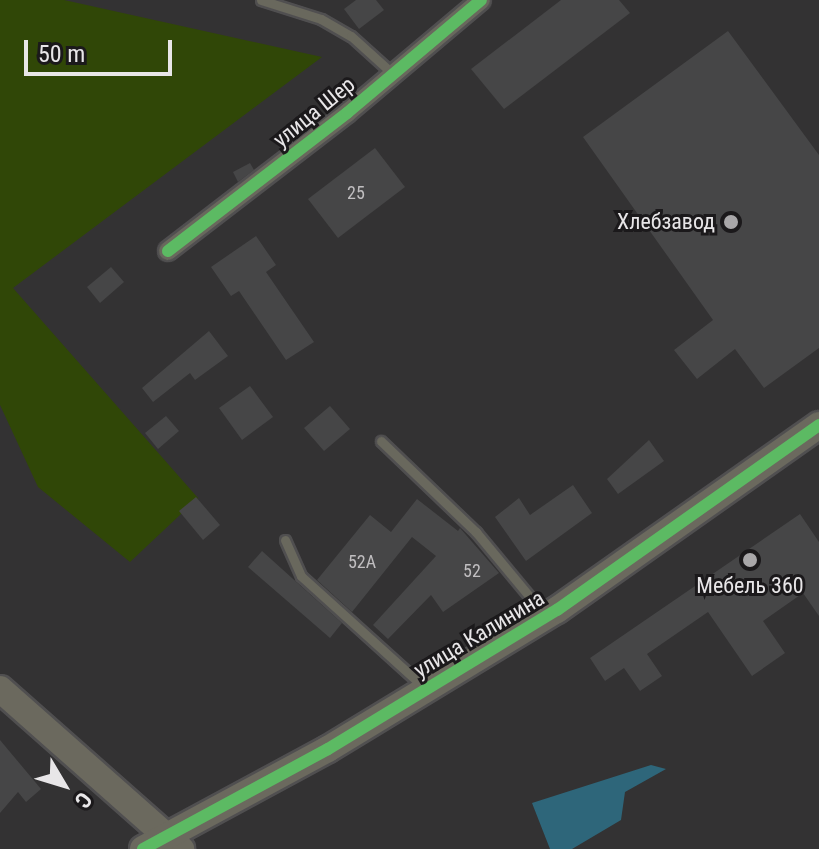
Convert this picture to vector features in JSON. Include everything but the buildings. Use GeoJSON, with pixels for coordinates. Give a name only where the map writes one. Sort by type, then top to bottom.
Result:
{"type":"FeatureCollection","features":[{"type":"Feature","properties":{"kind":"street","name":"улица Шер"},"geometry":{"type":"LineString","coordinates":[[168,251],[481,0]]}},
{"type":"Feature","properties":{"kind":"street","name":"улица Калинина"},"geometry":{"type":"LineString","coordinates":[[162,844],[328,749],[547,617],[819,425]]}},
{"type":"Feature","properties":{"kind":"street"},"geometry":{"type":"LineString","coordinates":[[0,689],[162,844]]}},
{"type":"Feature","properties":{"kind":"lane"},"geometry":{"type":"LineString","coordinates":[[261,0],[321,19],[351,36],[392,73]]}},
{"type":"Feature","properties":{"kind":"lane"},"geometry":{"type":"LineString","coordinates":[[381,441],[476,532],[547,617]]}},
{"type":"Feature","properties":{"kind":"lane"},"geometry":{"type":"LineString","coordinates":[[285,540],[301,576],[427,689]]}},
{"type":"Feature","properties":{"kind":"green space"},"geometry":{"type":"Polygon","coordinates":[[[0,0],[64,0],[322,57],[13,288],[198,498],[130,562],[38,487],[0,405],[0,0]]]}},
{"type":"Feature","properties":{"kind":"water"},"geometry":{"type":"Polygon","coordinates":[[[651,765],[666,769],[625,792],[621,820],[572,849],[550,849],[532,803],[651,765]]]}},
{"type":"Feature","properties":{"kind":"cycle path"},"geometry":{"type":"LineString","coordinates":[[168,251],[347,113],[481,0]]}},
{"type":"Feature","properties":{"kind":"cycle path"},"geometry":{"type":"LineString","coordinates":[[143,849],[328,749],[557,610],[819,425]]}},
{"type":"Feature","properties":{"kind":"place","name":"Хлебзавод"},"geometry":{"type":"Point","coordinates":[731,222]}},
{"type":"Feature","properties":{"kind":"place","name":"Мебель 360"},"geometry":{"type":"Point","coordinates":[750,560]}}]}
